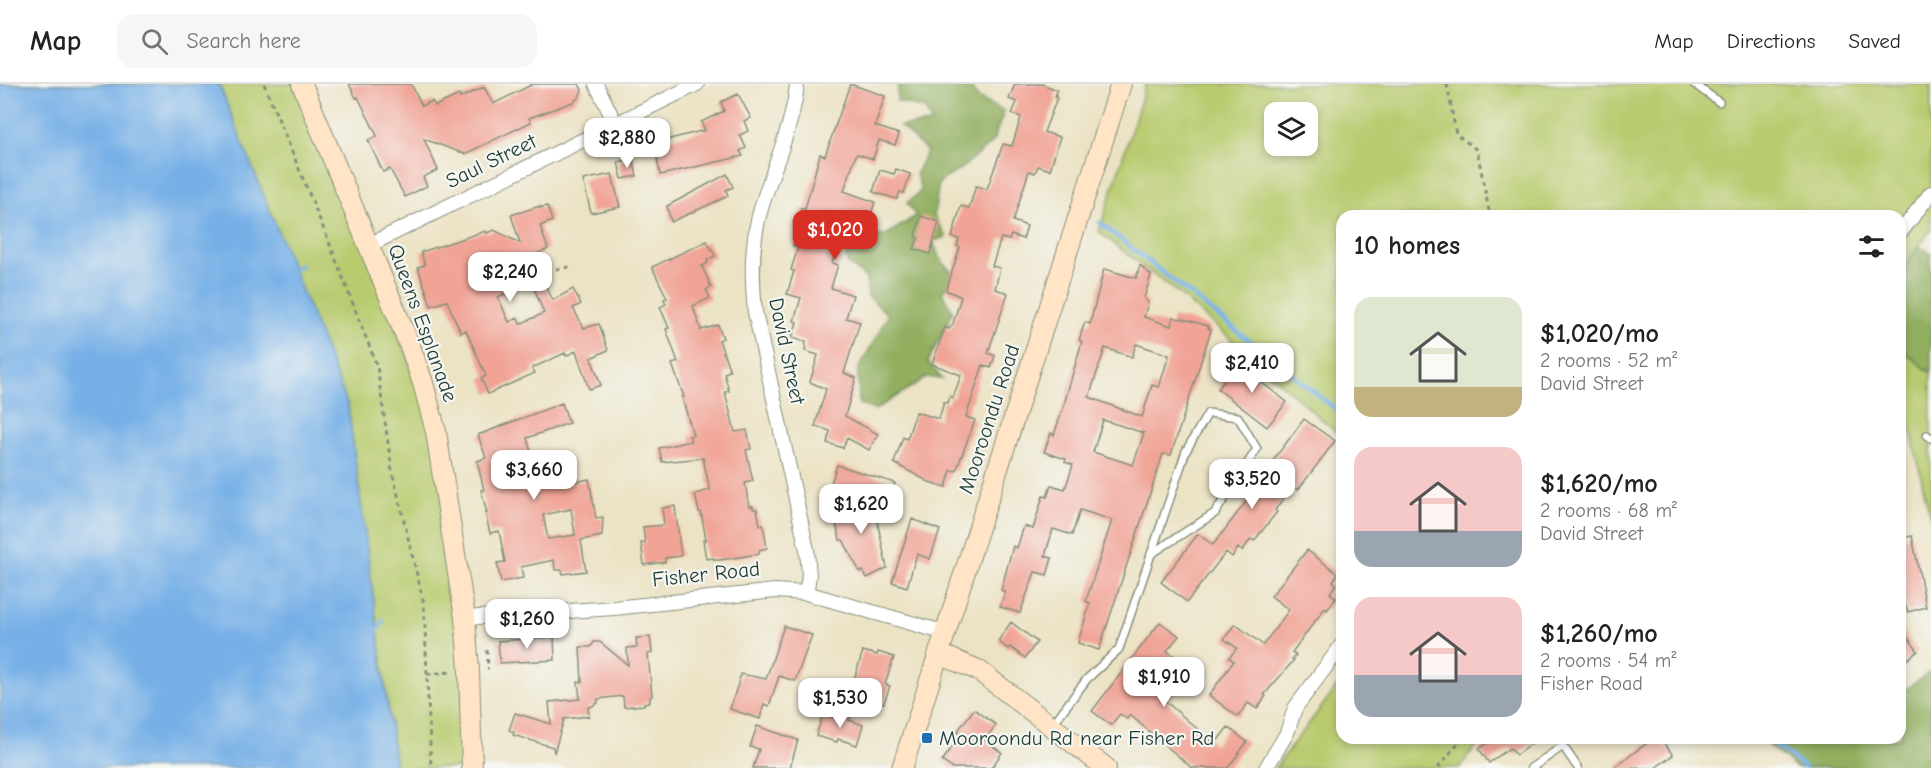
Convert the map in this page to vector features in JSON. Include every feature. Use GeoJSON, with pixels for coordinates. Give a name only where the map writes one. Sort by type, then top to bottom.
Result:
{"type":"FeatureCollection","features":[{"type":"Feature","properties":{"kind":"street","name":"Queens Esplanade"},"geometry":{"type":"LineString","coordinates":[[302,84],[423,383],[436,432],[465,618],[470,670],[472,768]]}},
{"type":"Feature","properties":{"kind":"street"},"geometry":{"type":"LineString","coordinates":[[596,84],[615,123]]}},
{"type":"Feature","properties":{"kind":"street","name":"Saul Street"},"geometry":{"type":"LineString","coordinates":[[369,245],[697,84]]}},
{"type":"Feature","properties":{"kind":"street","name":"David Street"},"geometry":{"type":"LineString","coordinates":[[797,84],[780,153],[759,217],[753,250],[752,280],[755,312],[807,550],[809,576],[806,594]]}},
{"type":"Feature","properties":{"kind":"street","name":"Mooroondu Road"},"geometry":{"type":"LineString","coordinates":[[902,768],[1121,84]]}},
{"type":"Feature","properties":{"kind":"street"},"geometry":{"type":"LineString","coordinates":[[1906,224],[1931,193]]}},
{"type":"Feature","properties":{"kind":"street","name":"Fisher Road"},"geometry":{"type":"LineString","coordinates":[[465,618],[614,608],[776,591],[806,594],[946,633]]}},
{"type":"Feature","properties":{"kind":"street"},"geometry":{"type":"LineString","coordinates":[[1266,768],[1287,733],[1295,708],[1336,653]]}},
{"type":"Feature","properties":{"kind":"street"},"geometry":{"type":"LineString","coordinates":[[939,654],[978,670],[1106,768]]}},
{"type":"Feature","properties":{"kind":"lane"},"geometry":{"type":"LineString","coordinates":[[1694,84],[1719,102]]}},
{"type":"Feature","properties":{"kind":"lane"},"geometry":{"type":"LineString","coordinates":[[1052,725],[1087,679],[1119,649],[1151,554],[1186,451],[1208,413],[1238,417],[1257,449],[1215,513],[1151,554]]}},
{"type":"Feature","properties":{"kind":"lane"},"geometry":{"type":"LineString","coordinates":[[1531,768],[1563,746],[1578,768]]}},
{"type":"Feature","properties":{"kind":"path"},"geometry":{"type":"LineString","coordinates":[[264,84],[377,366],[392,471],[424,604],[431,768]]}},
{"type":"Feature","properties":{"kind":"path"},"geometry":{"type":"LineString","coordinates":[[1447,84],[1456,134],[1477,150],[1489,210]]}},
{"type":"Feature","properties":{"kind":"path"},"geometry":{"type":"LineString","coordinates":[[556,269],[570,267]]}},
{"type":"Feature","properties":{"kind":"path"},"geometry":{"type":"LineString","coordinates":[[427,674],[457,671]]}},
{"type":"Feature","properties":{"kind":"path"},"geometry":{"type":"LineString","coordinates":[[1438,768],[1457,744]]}},
{"type":"Feature","properties":{"kind":"green space"},"geometry":{"type":"Polygon","coordinates":[[[0,84],[302,84],[436,432],[472,768],[396,768],[378,630],[0,84]]]}},
{"type":"Feature","properties":{"kind":"green space"},"geometry":{"type":"Polygon","coordinates":[[[898,84],[968,84],[978,98],[1004,111],[993,141],[966,165],[939,183],[934,215],[946,237],[933,241],[939,257],[953,274],[942,293],[953,311],[928,362],[942,379],[927,377],[875,410],[859,404],[858,370],[888,315],[868,296],[866,278],[847,263],[847,240],[886,235],[916,216],[907,203],[921,191],[916,173],[927,151],[900,126],[932,123],[925,109],[897,101],[898,84]]]}},
{"type":"Feature","properties":{"kind":"green space"},"geometry":{"type":"Polygon","coordinates":[[[1146,84],[1931,84],[1931,230],[1906,263],[1906,210],[1336,210],[1336,432],[1179,294],[1099,232],[1146,84]]]}},
{"type":"Feature","properties":{"kind":"green space"},"geometry":{"type":"Polygon","coordinates":[[[1919,246],[1931,254],[1931,373],[1906,353],[1906,263],[1919,246]]]}},
{"type":"Feature","properties":{"kind":"green space"},"geometry":{"type":"Polygon","coordinates":[[[1906,354],[1931,373],[1931,522],[1906,408],[1906,354]]]}},
{"type":"Feature","properties":{"kind":"green space"},"geometry":{"type":"Polygon","coordinates":[[[1931,671],[1931,768],[1796,768],[1766,744],[1822,744],[1825,746],[1828,744],[1906,744],[1906,689],[1931,671]]]}},
{"type":"Feature","properties":{"kind":"green space"},"geometry":{"type":"Polygon","coordinates":[[[1336,688],[1336,744],[1478,744],[1459,768],[1275,768],[1336,688]]]}},
{"type":"Feature","properties":{"kind":"water"},"geometry":{"type":"Polygon","coordinates":[[[0,84],[219,84],[348,405],[396,768],[0,768],[0,84]]]}},
{"type":"Feature","properties":{"kind":"building"},"geometry":{"type":"Polygon","coordinates":[[[349,84],[411,84],[422,106],[432,101],[435,106],[484,87],[493,104],[533,84],[579,84],[582,90],[573,102],[529,118],[531,122],[465,154],[424,139],[438,170],[423,177],[427,186],[405,197],[390,169],[383,172],[368,140],[377,136],[349,84]]]}},
{"type":"Feature","properties":{"kind":"building"},"geometry":{"type":"Polygon","coordinates":[[[850,84],[885,96],[875,126],[899,134],[895,145],[879,140],[873,159],[856,155],[844,191],[875,202],[868,225],[870,226],[866,239],[850,234],[849,238],[840,236],[832,263],[838,265],[831,288],[853,295],[846,318],[860,322],[844,373],[856,378],[845,416],[878,434],[869,450],[847,438],[843,448],[827,443],[830,431],[815,426],[826,389],[810,382],[818,355],[805,351],[806,342],[792,338],[801,298],[787,294],[798,247],[793,246],[800,223],[797,221],[801,208],[805,209],[820,154],[825,156],[850,84]]]}},
{"type":"Feature","properties":{"kind":"building"},"geometry":{"type":"Polygon","coordinates":[[[1015,84],[1042,84],[1057,90],[1055,97],[1057,98],[1044,132],[1060,137],[1050,170],[1038,166],[1035,173],[1029,171],[1013,221],[1027,226],[1023,239],[1011,235],[1009,240],[1001,238],[992,266],[1000,268],[995,289],[1008,293],[988,353],[995,356],[991,368],[983,365],[966,417],[975,420],[956,471],[951,470],[946,487],[929,482],[894,463],[903,437],[907,439],[916,412],[939,419],[944,402],[948,403],[950,396],[953,398],[961,375],[932,364],[945,327],[949,329],[953,324],[961,297],[946,290],[960,247],[957,246],[959,239],[952,237],[961,206],[969,208],[976,186],[987,189],[1003,144],[1012,146],[1021,117],[1012,114],[1017,102],[1009,99],[1015,84]]]}},
{"type":"Feature","properties":{"kind":"building"},"geometry":{"type":"Polygon","coordinates":[[[738,94],[751,118],[744,121],[748,131],[740,135],[746,148],[740,151],[743,156],[660,175],[656,153],[668,148],[666,140],[705,130],[701,122],[724,111],[721,102],[738,94]]]}},
{"type":"Feature","properties":{"kind":"building"},"geometry":{"type":"Polygon","coordinates":[[[633,159],[637,176],[622,179],[618,162],[633,159]]]}},
{"type":"Feature","properties":{"kind":"building"},"geometry":{"type":"Polygon","coordinates":[[[896,169],[910,174],[904,193],[900,192],[897,199],[873,192],[880,170],[894,174],[896,169]]]}},
{"type":"Feature","properties":{"kind":"building"},"geometry":{"type":"Polygon","coordinates":[[[612,174],[620,207],[591,213],[583,180],[612,174]]]}},
{"type":"Feature","properties":{"kind":"building"},"geometry":{"type":"Polygon","coordinates":[[[727,174],[733,187],[726,190],[728,196],[671,222],[667,206],[727,174]]]}},
{"type":"Feature","properties":{"kind":"building"},"geometry":{"type":"Polygon","coordinates":[[[547,206],[552,221],[540,226],[548,249],[538,253],[547,268],[539,273],[553,300],[573,289],[581,304],[573,308],[584,328],[599,324],[608,350],[591,358],[601,385],[589,389],[576,351],[566,356],[565,353],[532,368],[535,373],[488,394],[481,378],[486,376],[466,330],[461,333],[447,301],[431,306],[418,267],[425,265],[421,252],[494,230],[520,243],[511,215],[547,206]],[[528,283],[498,297],[509,322],[518,318],[520,324],[544,313],[534,288],[532,289],[528,283]]]}},
{"type":"Feature","properties":{"kind":"building"},"geometry":{"type":"Polygon","coordinates":[[[921,216],[939,222],[930,254],[914,249],[921,216]]]}},
{"type":"Feature","properties":{"kind":"building"},"geometry":{"type":"Polygon","coordinates":[[[707,241],[715,256],[702,266],[711,287],[706,290],[710,298],[693,306],[701,330],[718,325],[723,338],[719,340],[730,371],[724,373],[729,391],[725,392],[735,432],[747,430],[751,449],[746,450],[753,481],[745,483],[749,506],[757,509],[760,525],[763,524],[767,548],[759,550],[759,554],[720,560],[706,559],[703,540],[706,540],[695,494],[710,490],[703,458],[662,462],[659,448],[691,441],[689,436],[693,435],[682,397],[684,397],[672,364],[678,362],[666,329],[669,328],[660,307],[666,304],[664,299],[667,298],[652,267],[707,241]]]}},
{"type":"Feature","properties":{"kind":"building"},"geometry":{"type":"Polygon","coordinates":[[[1140,265],[1151,275],[1144,298],[1148,303],[1144,317],[1171,326],[1173,317],[1181,318],[1208,326],[1211,330],[1171,455],[1163,454],[1099,650],[1078,643],[1090,603],[1086,601],[1112,520],[1080,510],[1072,535],[1053,529],[1045,556],[1052,558],[1047,575],[1035,572],[1020,613],[1000,607],[1005,592],[1001,590],[1013,546],[1017,548],[1024,526],[1033,529],[1043,496],[1047,497],[1051,485],[1065,489],[1073,465],[1065,462],[1066,459],[1044,452],[1051,433],[1054,435],[1082,341],[1079,340],[1085,322],[1090,324],[1104,269],[1136,278],[1140,265]],[[1136,344],[1132,357],[1105,348],[1089,397],[1142,417],[1152,385],[1159,387],[1169,355],[1136,344]],[[1103,420],[1093,452],[1133,465],[1144,433],[1103,420]]]}},
{"type":"Feature","properties":{"kind":"building"},"geometry":{"type":"Polygon","coordinates":[[[1241,359],[1260,374],[1257,379],[1287,402],[1267,427],[1218,389],[1241,359]]]}},
{"type":"Feature","properties":{"kind":"building"},"geometry":{"type":"Polygon","coordinates":[[[562,403],[569,423],[527,438],[540,485],[565,479],[566,484],[589,479],[596,518],[603,517],[602,536],[581,540],[586,571],[563,574],[562,570],[555,570],[554,560],[521,567],[523,578],[501,582],[497,563],[505,562],[499,531],[490,533],[485,513],[487,513],[481,490],[484,490],[477,461],[486,458],[478,435],[562,403]],[[571,509],[543,515],[548,539],[575,535],[571,509]]]}},
{"type":"Feature","properties":{"kind":"building"},"geometry":{"type":"Polygon","coordinates":[[[1304,419],[1335,441],[1298,490],[1292,486],[1275,510],[1277,512],[1254,541],[1251,539],[1242,551],[1238,548],[1232,557],[1226,552],[1187,602],[1161,582],[1198,534],[1213,545],[1272,468],[1269,466],[1304,419]]]}},
{"type":"Feature","properties":{"kind":"building"},"geometry":{"type":"Polygon","coordinates":[[[837,465],[895,483],[890,501],[831,484],[837,465]]]}},
{"type":"Feature","properties":{"kind":"building"},"geometry":{"type":"Polygon","coordinates":[[[872,497],[887,568],[867,578],[863,571],[860,572],[843,540],[840,540],[832,506],[872,497]]]}},
{"type":"Feature","properties":{"kind":"building"},"geometry":{"type":"Polygon","coordinates":[[[675,506],[681,556],[665,558],[665,562],[644,565],[641,543],[645,543],[643,527],[664,525],[662,508],[675,506]]]}},
{"type":"Feature","properties":{"kind":"building"},"geometry":{"type":"Polygon","coordinates":[[[912,519],[940,530],[930,559],[917,554],[907,587],[892,582],[912,519]]]}},
{"type":"Feature","properties":{"kind":"building"},"geometry":{"type":"Polygon","coordinates":[[[1912,536],[1926,607],[1908,612],[1906,606],[1906,537],[1912,536]]]}},
{"type":"Feature","properties":{"kind":"building"},"geometry":{"type":"Polygon","coordinates":[[[1307,550],[1336,572],[1333,581],[1336,584],[1330,593],[1336,598],[1327,610],[1325,608],[1292,652],[1296,655],[1292,659],[1294,660],[1264,695],[1266,696],[1257,709],[1248,703],[1238,717],[1209,695],[1234,661],[1229,658],[1237,648],[1224,639],[1235,624],[1263,645],[1289,610],[1271,596],[1307,550]]]}},
{"type":"Feature","properties":{"kind":"building"},"geometry":{"type":"Polygon","coordinates":[[[1011,622],[1037,642],[1025,658],[998,641],[1011,622]]]}},
{"type":"Feature","properties":{"kind":"building"},"geometry":{"type":"Polygon","coordinates":[[[1160,622],[1179,636],[1167,651],[1173,655],[1154,680],[1170,694],[1165,701],[1215,744],[1228,727],[1247,742],[1228,768],[1192,768],[1130,715],[1127,719],[1120,714],[1111,725],[1092,711],[1160,622]]]}},
{"type":"Feature","properties":{"kind":"building"},"geometry":{"type":"Polygon","coordinates":[[[784,626],[812,635],[795,681],[779,676],[769,706],[764,704],[760,719],[730,709],[741,674],[766,679],[784,626]]]}},
{"type":"Feature","properties":{"kind":"building"},"geometry":{"type":"Polygon","coordinates":[[[1906,635],[1918,651],[1906,660],[1906,635]]]}},
{"type":"Feature","properties":{"kind":"building"},"geometry":{"type":"Polygon","coordinates":[[[554,637],[555,660],[500,663],[498,641],[554,637]]]}},
{"type":"Feature","properties":{"kind":"building"},"geometry":{"type":"Polygon","coordinates":[[[650,637],[652,653],[648,654],[652,696],[650,702],[644,705],[624,707],[623,696],[598,699],[598,703],[588,708],[589,716],[564,719],[554,753],[553,747],[513,735],[514,732],[509,730],[515,713],[551,724],[549,702],[580,699],[578,682],[582,682],[580,647],[591,647],[594,642],[600,642],[628,665],[627,648],[637,647],[636,638],[650,637]]]}},
{"type":"Feature","properties":{"kind":"building"},"geometry":{"type":"Polygon","coordinates":[[[863,651],[877,655],[878,652],[894,657],[885,684],[890,686],[884,703],[850,692],[863,651]]]}},
{"type":"Feature","properties":{"kind":"building"},"geometry":{"type":"Polygon","coordinates":[[[974,709],[996,725],[985,740],[1002,753],[991,768],[952,768],[942,761],[961,735],[957,732],[974,709]]]}},
{"type":"Feature","properties":{"kind":"building"},"geometry":{"type":"Polygon","coordinates":[[[834,711],[851,716],[849,720],[863,725],[857,745],[816,736],[823,714],[832,717],[834,711]]]}},
{"type":"Feature","properties":{"kind":"building"},"geometry":{"type":"Polygon","coordinates":[[[757,726],[798,740],[790,768],[753,768],[759,749],[750,747],[757,726]]]}},
{"type":"Feature","properties":{"kind":"building"},"geometry":{"type":"Polygon","coordinates":[[[1486,744],[1531,744],[1516,755],[1510,748],[1489,763],[1479,749],[1486,744]]]}},
{"type":"Feature","properties":{"kind":"building"},"geometry":{"type":"Polygon","coordinates":[[[1646,744],[1665,744],[1673,755],[1655,768],[1613,768],[1646,744]]]}},
{"type":"Feature","properties":{"kind":"waterway"},"geometry":{"type":"LineString","coordinates":[[1100,223],[1336,409]]}},
{"type":"Feature","properties":{"kind":"waterway"},"geometry":{"type":"LineString","coordinates":[[290,270],[301,265]]}},
{"type":"Feature","properties":{"kind":"waterway"},"geometry":{"type":"LineString","coordinates":[[374,633],[383,621]]}},
{"type":"Feature","properties":{"kind":"waterway"},"geometry":{"type":"LineString","coordinates":[[1774,744],[1805,768]]}},
{"type":"Feature","properties":{"kind":"place","name":"Mooroondu Rd near Fisher Rd"},"geometry":{"type":"Point","coordinates":[927,738]}}]}
